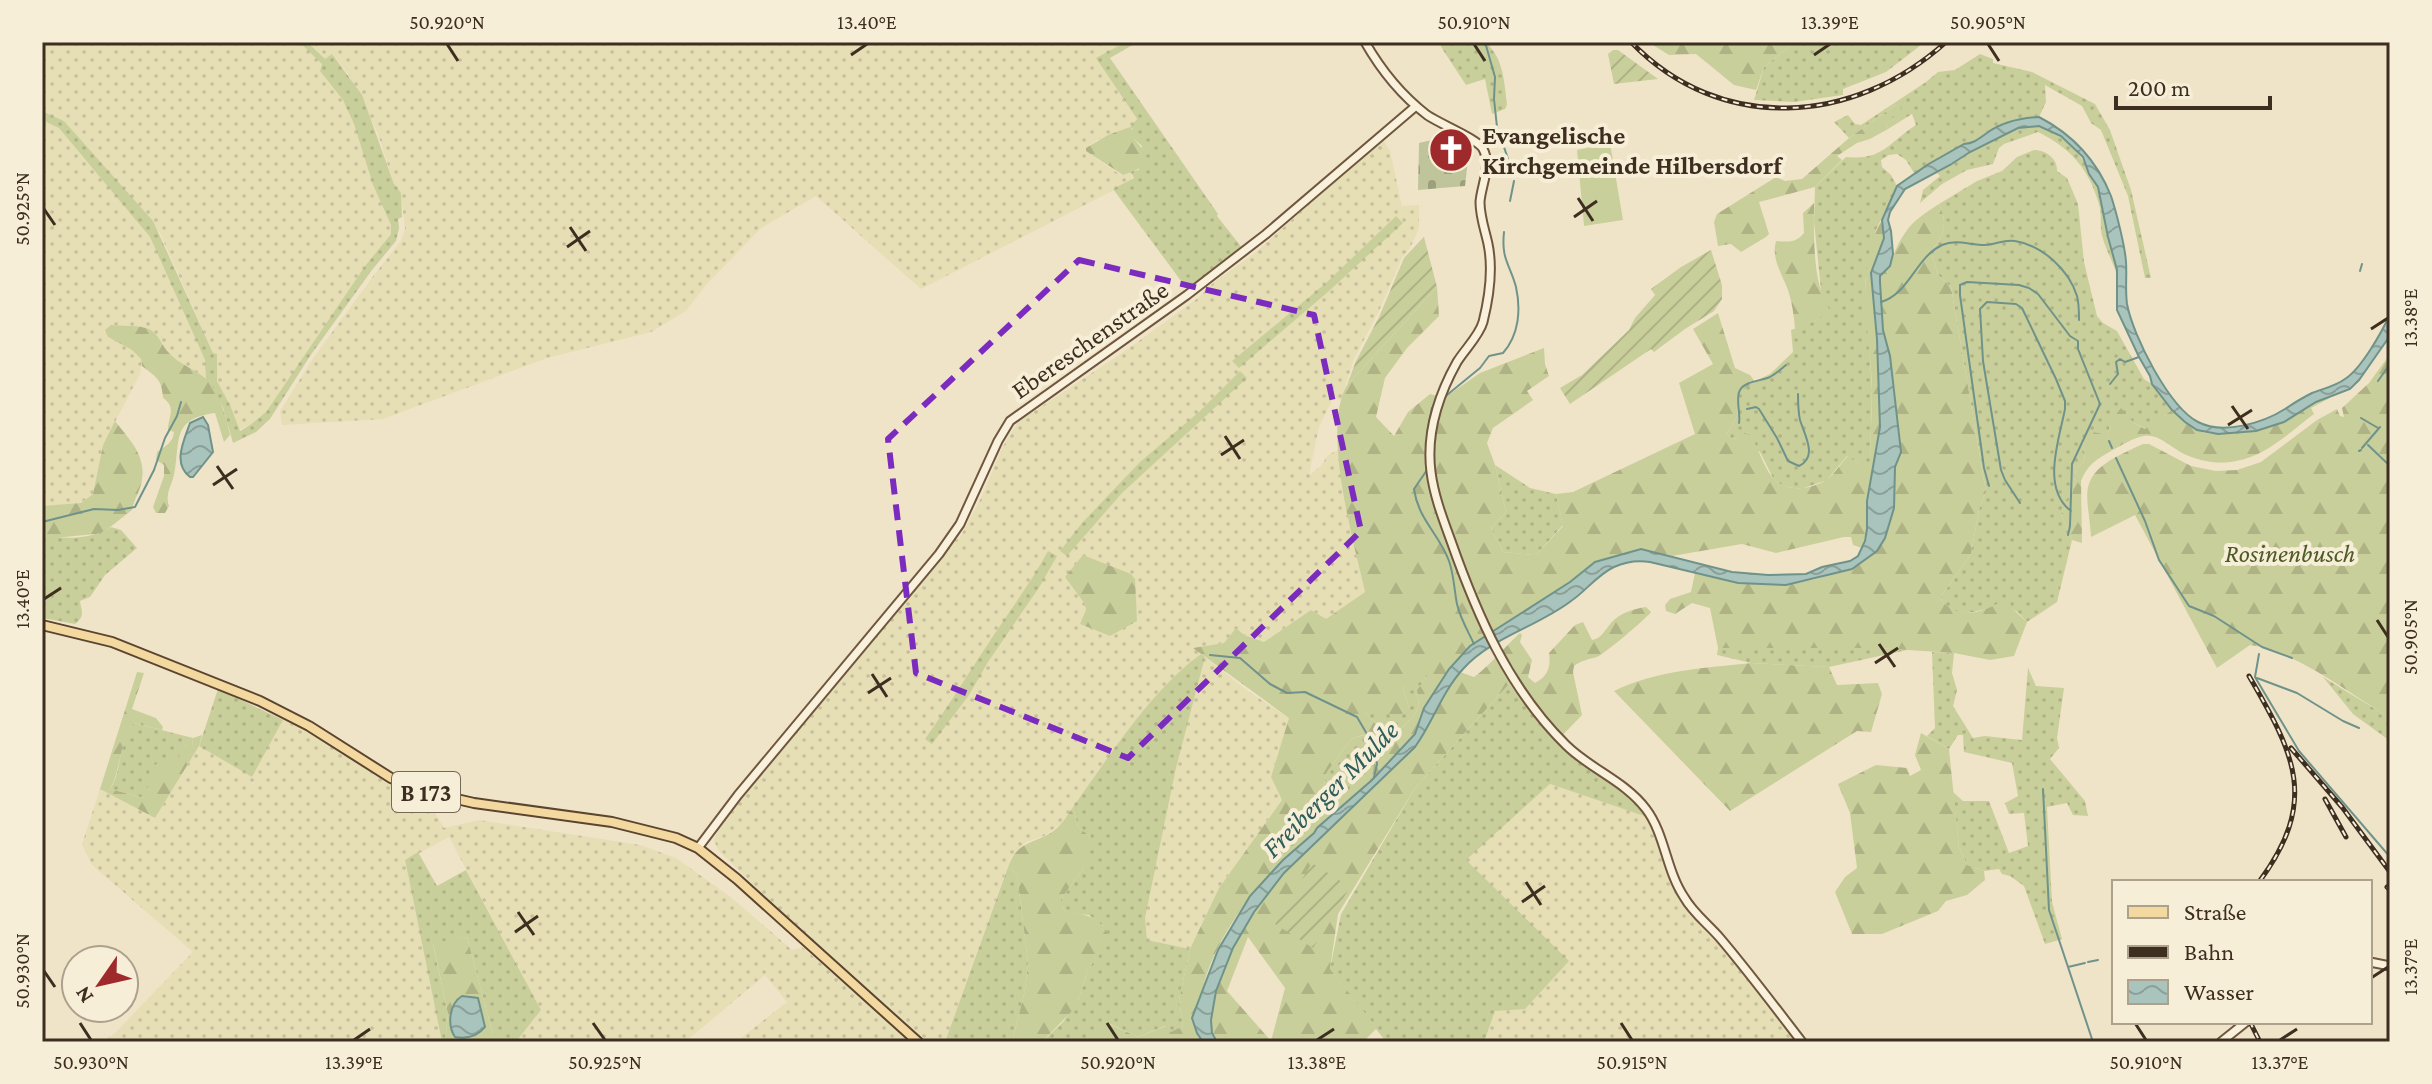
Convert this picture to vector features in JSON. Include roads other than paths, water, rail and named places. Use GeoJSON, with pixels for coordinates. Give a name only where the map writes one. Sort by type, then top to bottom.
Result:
{"type":"FeatureCollection","features":[{"type":"Feature","properties":{"kind":"main road"},"geometry":{"type":"LineString","coordinates":[[1365,42],[1389,78],[1416,106],[1451,130],[1480,144],[1487,160],[1481,212],[1490,256],[1482,325],[1458,361],[1437,403],[1431,444],[1431,472],[1440,509],[1477,609],[1506,666],[1538,713],[1566,745],[1632,794],[1643,806],[1656,827],[1685,899],[1802,1042]]}},
{"type":"Feature","properties":{"kind":"main road","name":"Ebereschenstraße"},"geometry":{"type":"LineString","coordinates":[[698,848],[738,795],[939,554],[960,524],[1010,421],[1134,335],[1244,251],[1416,106]]}},
{"type":"Feature","properties":{"kind":"main road","name":"B 173"},"geometry":{"type":"LineString","coordinates":[[42,625],[112,642],[282,711],[382,773],[422,791],[474,803],[612,822],[676,838],[698,848],[737,879],[918,1042]]}},
{"type":"Feature","properties":{"kind":"main road"},"geometry":{"type":"LineString","coordinates":[[2221,1042],[2244,1024]]}},
{"type":"Feature","properties":{"kind":"water"},"geometry":{"type":"Polygon","coordinates":[[[2039,117],[2073,140],[2091,160],[2105,183],[2124,247],[2126,298],[2131,318],[2144,351],[2164,387],[2187,414],[2208,426],[2243,426],[2276,414],[2312,393],[2337,384],[2358,367],[2390,314],[2390,334],[2359,380],[2350,389],[2316,402],[2284,422],[2256,431],[2218,434],[2197,430],[2185,422],[2152,384],[2117,310],[2117,270],[2098,187],[2083,157],[2061,136],[2039,126],[2018,128],[1905,189],[1890,212],[1888,220],[1893,254],[1890,266],[1880,276],[1883,330],[1890,356],[1901,452],[1895,467],[1894,508],[1885,538],[1877,551],[1852,569],[1786,585],[1738,583],[1650,562],[1618,565],[1558,610],[1487,649],[1456,678],[1415,747],[1284,873],[1254,912],[1233,948],[1216,991],[1211,1020],[1212,1033],[1217,1042],[1203,1042],[1192,1018],[1218,950],[1250,896],[1283,860],[1372,780],[1415,734],[1424,708],[1449,669],[1470,646],[1570,582],[1595,562],[1641,549],[1732,572],[1768,575],[1806,574],[1858,556],[1865,541],[1867,501],[1880,427],[1871,273],[1884,238],[1882,220],[1897,186],[1927,165],[1999,126],[2039,117]]]}},
{"type":"Feature","properties":{"kind":"water"},"geometry":{"type":"Polygon","coordinates":[[[203,417],[208,425],[213,452],[190,477],[182,465],[181,452],[190,423],[203,417]]]}},
{"type":"Feature","properties":{"kind":"water"},"geometry":{"type":"Polygon","coordinates":[[[462,996],[478,998],[485,1027],[479,1033],[464,1038],[455,1037],[451,1027],[454,1004],[462,996]]]}},
{"type":"Feature","properties":{"kind":"waterway"},"geometry":{"type":"LineString","coordinates":[[1485,42],[1495,77],[1497,127],[1514,176]]}},
{"type":"Feature","properties":{"kind":"waterway"},"geometry":{"type":"LineString","coordinates":[[1510,201],[1514,181]]}},
{"type":"Feature","properties":{"kind":"waterway"},"geometry":{"type":"LineString","coordinates":[[1447,395],[1480,368],[1489,356],[1503,353],[1515,330],[1518,296],[1505,256],[1504,232]]}},
{"type":"Feature","properties":{"kind":"waterway"},"geometry":{"type":"LineString","coordinates":[[1881,302],[1899,291],[1925,258],[1942,245],[1958,242],[1985,245],[2011,241],[2035,248],[2061,268],[2077,296],[2079,320]]}},
{"type":"Feature","properties":{"kind":"waterway"},"geometry":{"type":"LineString","coordinates":[[2360,271],[2362,264]]}},
{"type":"Feature","properties":{"kind":"waterway"},"geometry":{"type":"LineString","coordinates":[[1989,486],[1960,295],[1960,285],[1967,282],[2029,288],[2038,294],[2070,336],[2078,341],[2078,349],[2100,404],[2072,464],[2068,535]]}},
{"type":"Feature","properties":{"kind":"waterway"},"geometry":{"type":"LineString","coordinates":[[2020,503],[2001,470],[1983,361],[1980,309],[1987,302],[2016,304],[2022,308],[2065,401],[2054,477],[2062,501],[2071,511]]}},
{"type":"Feature","properties":{"kind":"waterway"},"geometry":{"type":"LineString","coordinates":[[2110,384],[2118,374],[2116,362],[2139,357]]}},
{"type":"Feature","properties":{"kind":"waterway"},"geometry":{"type":"LineString","coordinates":[[2378,381],[2390,364]]}},
{"type":"Feature","properties":{"kind":"waterway"},"geometry":{"type":"LineString","coordinates":[[1739,423],[1738,397],[1742,387],[1770,377],[1786,365]]}},
{"type":"Feature","properties":{"kind":"waterway"},"geometry":{"type":"LineString","coordinates":[[1747,409],[1759,409],[1788,461],[1799,466],[1805,462],[1809,452],[1799,417],[1798,394]]}},
{"type":"Feature","properties":{"kind":"waterway"},"geometry":{"type":"LineString","coordinates":[[42,522],[94,509],[135,507],[154,470],[181,402]]}},
{"type":"Feature","properties":{"kind":"waterway"},"geometry":{"type":"LineString","coordinates":[[1432,408],[1427,435],[1427,470],[1414,489],[1424,518],[1449,561],[1458,609],[1474,644]]}},
{"type":"Feature","properties":{"kind":"waterway"},"geometry":{"type":"LineString","coordinates":[[2361,418],[2378,428]]}},
{"type":"Feature","properties":{"kind":"waterway"},"geometry":{"type":"LineString","coordinates":[[2362,448],[2380,427]]}},
{"type":"Feature","properties":{"kind":"waterway"},"geometry":{"type":"LineString","coordinates":[[2109,441],[2112,448]]}},
{"type":"Feature","properties":{"kind":"waterway"},"geometry":{"type":"LineString","coordinates":[[2368,445],[2390,466]]}},
{"type":"Feature","properties":{"kind":"waterway"},"geometry":{"type":"LineString","coordinates":[[2116,458],[2159,560],[2189,606],[2214,616],[2262,647],[2292,658]]}},
{"type":"Feature","properties":{"kind":"waterway"},"geometry":{"type":"LineString","coordinates":[[2259,654],[2255,677],[2299,751],[2390,857]]}},
{"type":"Feature","properties":{"kind":"waterway","name":"Freiberger Mulde"},"geometry":{"type":"LineString","coordinates":[[1210,655],[1240,658],[1270,684],[1287,693],[1305,692],[1357,717],[1374,746],[1377,764],[1374,777]]}},
{"type":"Feature","properties":{"kind":"waterway"},"geometry":{"type":"LineString","coordinates":[[2257,678],[2297,693],[2359,728]]}},
{"type":"Feature","properties":{"kind":"waterway"},"geometry":{"type":"LineString","coordinates":[[2043,789],[2049,910],[2093,1042]]}},
{"type":"Feature","properties":{"kind":"waterway"},"geometry":{"type":"LineString","coordinates":[[2088,962],[2098,960]]}},
{"type":"Feature","properties":{"kind":"waterway"},"geometry":{"type":"LineString","coordinates":[[2068,967],[2085,963]]}},
{"type":"Feature","properties":{"kind":"railway"},"geometry":{"type":"LineString","coordinates":[[1631,42],[1667,72],[1705,93],[1746,105],[1788,108],[1830,103],[1871,90],[1910,70],[1946,42]]}},
{"type":"Feature","properties":{"kind":"railway"},"geometry":{"type":"LineString","coordinates":[[2249,676],[2278,730],[2294,778],[2294,802],[2289,827],[2278,853],[2260,880]]}},
{"type":"Feature","properties":{"kind":"railway"},"geometry":{"type":"LineString","coordinates":[[2291,748],[2342,807],[2390,872]]}},
{"type":"Feature","properties":{"kind":"railway"},"geometry":{"type":"LineString","coordinates":[[2325,799],[2346,837]]}},
{"type":"Feature","properties":{"kind":"railway"},"geometry":{"type":"LineString","coordinates":[[2387,887],[2390,890]]}},
{"type":"Feature","properties":{"kind":"railway"},"geometry":{"type":"LineString","coordinates":[[2251,1024],[2260,1042]]}},
{"type":"Feature","properties":{"kind":"place","name":"Evangelische Kirchgemeinde Hilbersdorf"},"geometry":{"type":"Point","coordinates":[1451,150]}},
{"type":"Feature","properties":{"kind":"park label","name":"Rosinenbusch"},"geometry":{"type":"Point","coordinates":[2290,553]}}]}
